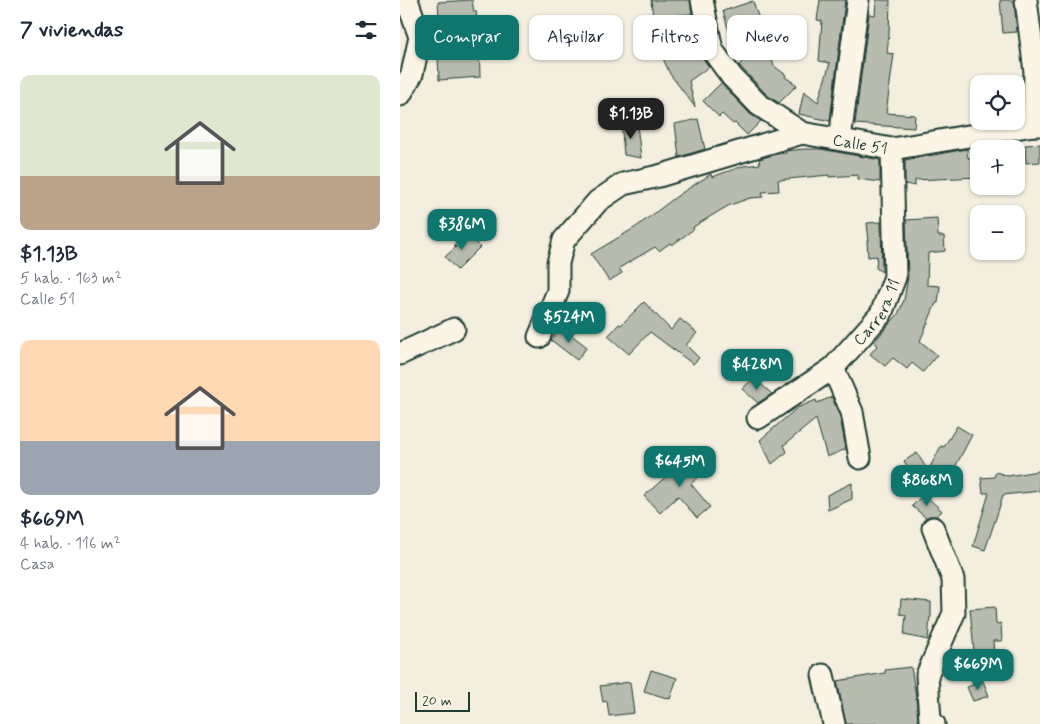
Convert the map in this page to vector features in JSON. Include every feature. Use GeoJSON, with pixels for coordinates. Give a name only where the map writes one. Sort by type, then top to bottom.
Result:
{"type":"FeatureCollection","features":[{"type":"Feature","properties":{"kind":"street"},"geometry":{"type":"LineString","coordinates":[[400,95],[412,74],[420,37],[407,0]]}},
{"type":"Feature","properties":{"kind":"street","name":"Calle 51"},"geometry":{"type":"LineString","coordinates":[[702,0],[712,50],[732,77],[759,105],[802,133],[892,149],[1037,125]]}},
{"type":"Feature","properties":{"kind":"street"},"geometry":{"type":"LineString","coordinates":[[840,140],[858,0]]}},
{"type":"Feature","properties":{"kind":"street"},"geometry":{"type":"LineString","coordinates":[[1026,0],[1035,72],[1037,125]]}},
{"type":"Feature","properties":{"kind":"street"},"geometry":{"type":"LineString","coordinates":[[539,337],[558,291],[558,263],[564,240],[598,201],[624,184],[659,176],[802,133]]}},
{"type":"Feature","properties":{"kind":"street","name":"Carrera 11"},"geometry":{"type":"LineString","coordinates":[[758,418],[833,368],[880,314],[894,277],[892,149]]}},
{"type":"Feature","properties":{"kind":"street"},"geometry":{"type":"LineString","coordinates":[[400,354],[454,330]]}},
{"type":"Feature","properties":{"kind":"street"},"geometry":{"type":"LineString","coordinates":[[833,368],[852,412],[860,458]]}},
{"type":"Feature","properties":{"kind":"street"},"geometry":{"type":"LineString","coordinates":[[932,528],[953,579],[954,613],[927,675],[930,720],[934,724]]}},
{"type":"Feature","properties":{"kind":"street"},"geometry":{"type":"LineString","coordinates":[[823,675],[834,724]]}},
{"type":"Feature","properties":{"kind":"building"},"geometry":{"type":"Polygon","coordinates":[[[472,0],[476,15],[439,15],[438,2],[472,0]]]}},
{"type":"Feature","properties":{"kind":"building"},"geometry":{"type":"Polygon","coordinates":[[[651,0],[690,0],[692,14],[653,15],[651,0]]]}},
{"type":"Feature","properties":{"kind":"building"},"geometry":{"type":"Polygon","coordinates":[[[820,0],[845,0],[830,121],[799,114],[804,91],[818,102],[830,63],[819,61],[822,21],[817,20],[820,0]]]}},
{"type":"Feature","properties":{"kind":"building"},"geometry":{"type":"Polygon","coordinates":[[[876,0],[890,0],[887,53],[894,54],[886,113],[915,115],[914,128],[855,124],[869,14],[875,15],[876,0]]]}},
{"type":"Feature","properties":{"kind":"building"},"geometry":{"type":"Polygon","coordinates":[[[1000,0],[1014,0],[1017,32],[1003,33],[1000,0]]]}},
{"type":"Feature","properties":{"kind":"building"},"geometry":{"type":"Polygon","coordinates":[[[753,1],[758,15],[727,15],[727,24],[723,11],[753,1]]]}},
{"type":"Feature","properties":{"kind":"building"},"geometry":{"type":"Polygon","coordinates":[[[438,60],[480,60],[480,77],[439,80],[438,60]]]}},
{"type":"Feature","properties":{"kind":"building"},"geometry":{"type":"Polygon","coordinates":[[[664,60],[704,60],[709,67],[689,81],[695,107],[670,74],[664,60]]]}},
{"type":"Feature","properties":{"kind":"building"},"geometry":{"type":"Polygon","coordinates":[[[744,60],[772,60],[774,66],[797,85],[779,103],[767,95],[739,65],[744,60]]]}},
{"type":"Feature","properties":{"kind":"building"},"geometry":{"type":"Polygon","coordinates":[[[721,83],[750,114],[761,121],[747,135],[722,114],[719,117],[703,101],[721,83]]]}},
{"type":"Feature","properties":{"kind":"building"},"geometry":{"type":"Polygon","coordinates":[[[698,119],[705,149],[679,157],[675,124],[698,119]]]}},
{"type":"Feature","properties":{"kind":"building"},"geometry":{"type":"Polygon","coordinates":[[[621,121],[637,125],[641,158],[624,155],[621,121]]]}},
{"type":"Feature","properties":{"kind":"building"},"geometry":{"type":"Polygon","coordinates":[[[1040,144],[1040,162],[1026,163],[1025,145],[1040,144]]]}},
{"type":"Feature","properties":{"kind":"building"},"geometry":{"type":"Polygon","coordinates":[[[821,149],[880,160],[880,182],[858,179],[858,175],[829,177],[829,175],[778,180],[779,191],[762,192],[763,197],[750,198],[730,205],[693,227],[694,229],[672,245],[670,243],[659,251],[655,247],[619,268],[622,273],[609,281],[591,254],[636,227],[680,194],[711,174],[712,177],[743,166],[760,164],[759,159],[786,153],[785,151],[821,149]]]}},
{"type":"Feature","properties":{"kind":"building"},"geometry":{"type":"Polygon","coordinates":[[[967,149],[968,158],[970,158],[970,177],[915,180],[915,186],[905,184],[905,160],[967,149]]]}},
{"type":"Feature","properties":{"kind":"building"},"geometry":{"type":"Polygon","coordinates":[[[937,218],[938,236],[944,236],[945,251],[928,253],[927,285],[940,286],[938,303],[936,303],[920,341],[937,355],[923,372],[912,363],[907,369],[893,358],[885,366],[870,354],[878,345],[874,342],[898,314],[904,300],[908,277],[906,220],[937,218]]]}},
{"type":"Feature","properties":{"kind":"building"},"geometry":{"type":"Polygon","coordinates":[[[881,222],[882,272],[876,268],[877,256],[868,257],[867,241],[869,241],[867,223],[881,222]]]}},
{"type":"Feature","properties":{"kind":"building"},"geometry":{"type":"Polygon","coordinates":[[[466,233],[480,247],[457,270],[445,257],[456,247],[454,245],[466,233]]]}},
{"type":"Feature","properties":{"kind":"building"},"geometry":{"type":"Polygon","coordinates":[[[644,302],[671,330],[680,319],[697,333],[686,345],[699,358],[693,364],[650,332],[629,354],[608,336],[644,302]]]}},
{"type":"Feature","properties":{"kind":"building"},"geometry":{"type":"Polygon","coordinates":[[[561,327],[587,347],[577,360],[551,340],[561,327]]]}},
{"type":"Feature","properties":{"kind":"building"},"geometry":{"type":"Polygon","coordinates":[[[754,378],[772,394],[758,403],[742,389],[754,378]]]}},
{"type":"Feature","properties":{"kind":"building"},"geometry":{"type":"Polygon","coordinates":[[[832,397],[840,417],[846,449],[827,457],[816,419],[784,445],[787,452],[772,464],[760,440],[797,408],[816,400],[817,403],[832,397]]]}},
{"type":"Feature","properties":{"kind":"building"},"geometry":{"type":"Polygon","coordinates":[[[957,426],[972,435],[954,469],[951,467],[918,490],[920,486],[904,461],[917,453],[928,471],[941,446],[944,447],[957,426]]]}},
{"type":"Feature","properties":{"kind":"building"},"geometry":{"type":"Polygon","coordinates":[[[698,455],[709,467],[691,484],[710,507],[697,518],[678,496],[660,513],[644,496],[681,461],[686,467],[698,455]]]}},
{"type":"Feature","properties":{"kind":"building"},"geometry":{"type":"Polygon","coordinates":[[[1038,471],[1040,491],[1003,495],[985,550],[973,546],[989,493],[983,493],[981,478],[994,477],[996,472],[1008,476],[1038,471]]]}},
{"type":"Feature","properties":{"kind":"building"},"geometry":{"type":"Polygon","coordinates":[[[852,483],[852,499],[828,510],[827,495],[852,483]]]}},
{"type":"Feature","properties":{"kind":"building"},"geometry":{"type":"Polygon","coordinates":[[[924,494],[942,511],[937,516],[926,518],[912,506],[924,494]]]}},
{"type":"Feature","properties":{"kind":"building"},"geometry":{"type":"Polygon","coordinates":[[[901,599],[931,602],[928,640],[904,635],[906,615],[900,614],[901,599]]]}},
{"type":"Feature","properties":{"kind":"building"},"geometry":{"type":"Polygon","coordinates":[[[995,607],[996,624],[1001,623],[1002,641],[993,641],[994,655],[974,651],[970,609],[995,607]]]}},
{"type":"Feature","properties":{"kind":"building"},"geometry":{"type":"Polygon","coordinates":[[[911,667],[919,724],[846,724],[837,681],[885,673],[885,670],[911,667]]]}},
{"type":"Feature","properties":{"kind":"building"},"geometry":{"type":"Polygon","coordinates":[[[651,670],[677,678],[670,699],[644,691],[651,670]]]}},
{"type":"Feature","properties":{"kind":"building"},"geometry":{"type":"Polygon","coordinates":[[[983,681],[989,696],[973,701],[967,687],[983,681]]]}},
{"type":"Feature","properties":{"kind":"building"},"geometry":{"type":"Polygon","coordinates":[[[630,682],[634,713],[609,716],[607,701],[603,702],[600,686],[630,682]]]}}]}
